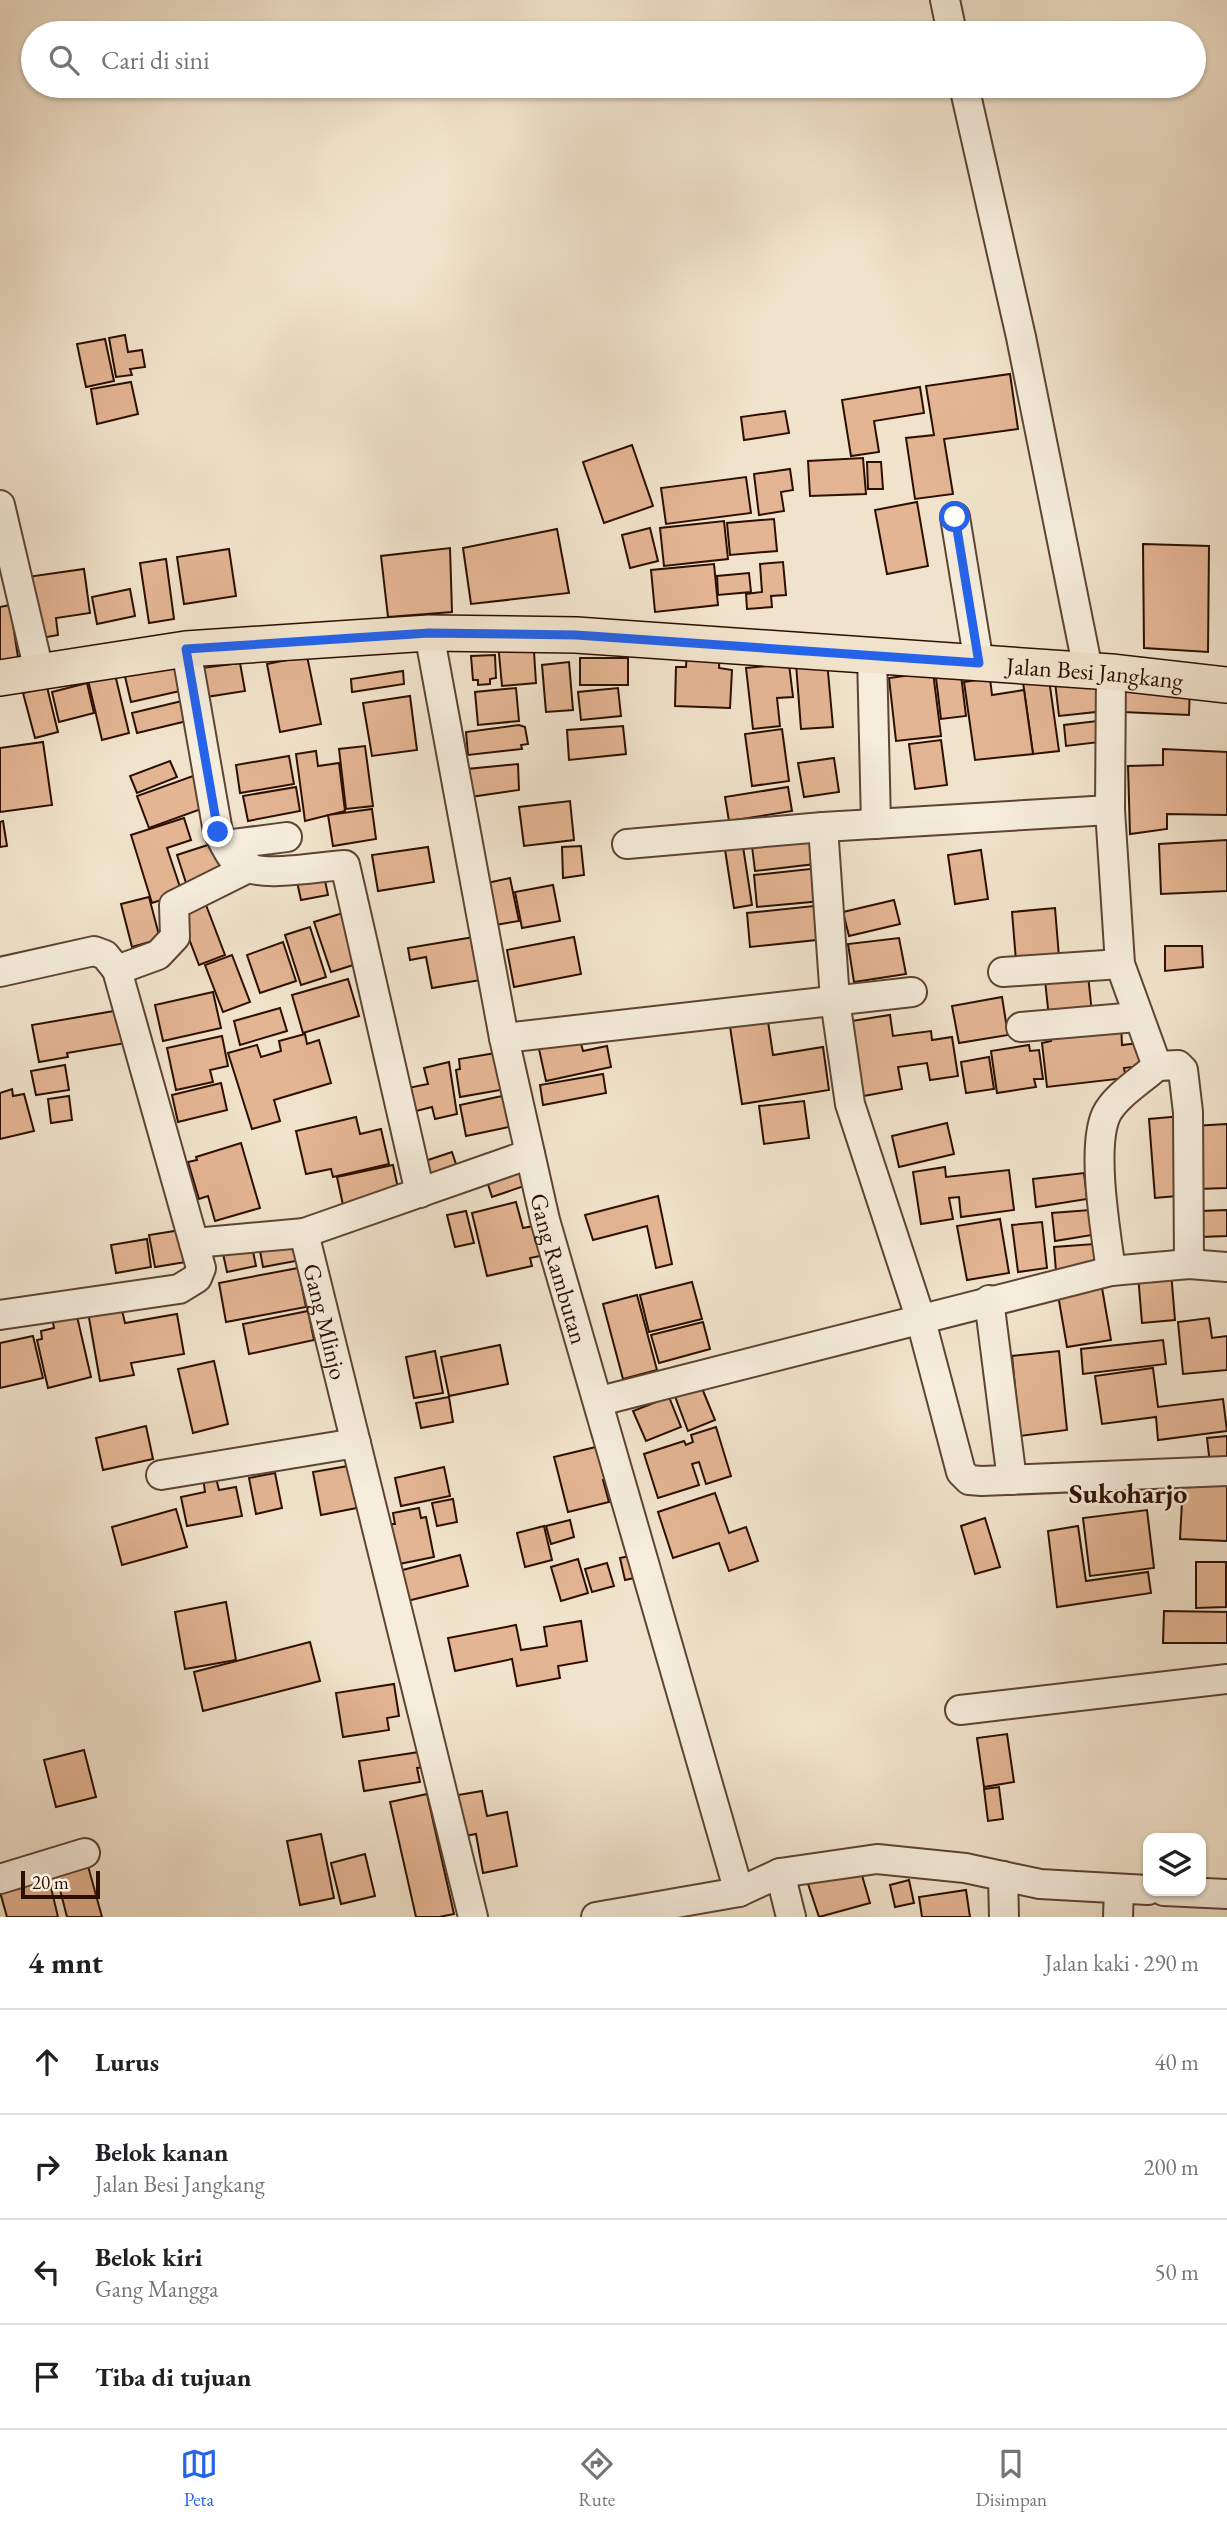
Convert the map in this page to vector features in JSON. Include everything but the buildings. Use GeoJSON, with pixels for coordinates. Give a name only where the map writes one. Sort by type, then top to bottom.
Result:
{"type":"FeatureCollection","features":[{"type":"Feature","properties":{"kind":"main road","name":"Jalan Besi Jangkang"},"geometry":{"type":"LineString","coordinates":[[0,678],[186,649],[429,633],[576,635],[1099,671],[1227,685]]}},
{"type":"Feature","properties":{"kind":"street"},"geometry":{"type":"LineString","coordinates":[[944,0],[949,21]]}},
{"type":"Feature","properties":{"kind":"street"},"geometry":{"type":"LineString","coordinates":[[967,98],[1099,671],[1120,964],[1157,1066]]}},
{"type":"Feature","properties":{"kind":"street"},"geometry":{"type":"LineString","coordinates":[[0,505],[39,671]]}},
{"type":"Feature","properties":{"kind":"street"},"geometry":{"type":"LineString","coordinates":[[955,517],[979,663]]}},
{"type":"Feature","properties":{"kind":"street","name":"Gang Rambutan"},"geometry":{"type":"LineString","coordinates":[[429,633],[504,1038],[545,1220],[600,1401],[739,1892]]}},
{"type":"Feature","properties":{"kind":"street"},"geometry":{"type":"LineString","coordinates":[[186,649],[218,832],[225,845],[240,865],[267,871],[345,865],[420,1193]]}},
{"type":"Feature","properties":{"kind":"street"},"geometry":{"type":"LineString","coordinates":[[872,656],[876,824]]}},
{"type":"Feature","properties":{"kind":"street"},"geometry":{"type":"LineString","coordinates":[[627,844],[823,827],[1110,810]]}},
{"type":"Feature","properties":{"kind":"street"},"geometry":{"type":"LineString","coordinates":[[823,827],[835,1000],[850,1104],[920,1317],[961,1472],[969,1479],[1012,1480],[1227,1471]]}},
{"type":"Feature","properties":{"kind":"street"},"geometry":{"type":"LineString","coordinates":[[225,845],[287,837]]}},
{"type":"Feature","properties":{"kind":"street"},"geometry":{"type":"LineString","coordinates":[[117,970],[158,955],[175,937],[174,905],[250,867]]}},
{"type":"Feature","properties":{"kind":"street"},"geometry":{"type":"LineString","coordinates":[[0,972],[94,951],[105,955],[117,970],[201,1268],[197,1278],[179,1289],[0,1315]]}},
{"type":"Feature","properties":{"kind":"street"},"geometry":{"type":"LineString","coordinates":[[1003,972],[1120,964]]}},
{"type":"Feature","properties":{"kind":"street"},"geometry":{"type":"LineString","coordinates":[[504,1038],[912,992]]}},
{"type":"Feature","properties":{"kind":"street"},"geometry":{"type":"LineString","coordinates":[[1021,1027],[1137,1017]]}},
{"type":"Feature","properties":{"kind":"street"},"geometry":{"type":"LineString","coordinates":[[1111,1271],[1101,1200],[1102,1146],[1106,1114],[1157,1066],[1178,1065],[1183,1070],[1188,1112],[1189,1264]]}},
{"type":"Feature","properties":{"kind":"street"},"geometry":{"type":"LineString","coordinates":[[304,1233],[530,1154]]}},
{"type":"Feature","properties":{"kind":"street","name":"Gang Mlinjo"},"geometry":{"type":"LineString","coordinates":[[194,1243],[304,1233],[473,1917]]}},
{"type":"Feature","properties":{"kind":"street"},"geometry":{"type":"LineString","coordinates":[[600,1401],[920,1317],[1111,1271],[1189,1264],[1227,1267]]}},
{"type":"Feature","properties":{"kind":"street"},"geometry":{"type":"LineString","coordinates":[[989,1300],[1012,1480]]}},
{"type":"Feature","properties":{"kind":"street"},"geometry":{"type":"LineString","coordinates":[[161,1475],[356,1443]]}},
{"type":"Feature","properties":{"kind":"street"},"geometry":{"type":"LineString","coordinates":[[960,1710],[1227,1679]]}},
{"type":"Feature","properties":{"kind":"street"},"geometry":{"type":"LineString","coordinates":[[0,1879],[85,1853]]}},
{"type":"Feature","properties":{"kind":"street"},"geometry":{"type":"LineString","coordinates":[[596,1917],[739,1892],[779,1873],[877,1858],[919,1861],[1040,1884],[1143,1890]]}},
{"type":"Feature","properties":{"kind":"street"},"geometry":{"type":"LineString","coordinates":[[779,1873],[791,1917]]}},
{"type":"Feature","properties":{"kind":"street"},"geometry":{"type":"LineString","coordinates":[[1003,1876],[1004,1917]]}},
{"type":"Feature","properties":{"kind":"street"},"geometry":{"type":"LineString","coordinates":[[1118,1917],[1119,1889]]}},
{"type":"Feature","properties":{"kind":"street"},"geometry":{"type":"LineString","coordinates":[[1206,1893],[1227,1894]]}},
{"type":"Feature","properties":{"kind":"district","name":"Sukoharjo"},"geometry":{"type":"Point","coordinates":[1128,1493]}},
{"type":"Feature","properties":{"kind":"route"},"geometry":{"type":"LineString","coordinates":[[218,832],[186,649],[429,633],[576,635],[979,663],[955,517]]}}]}
